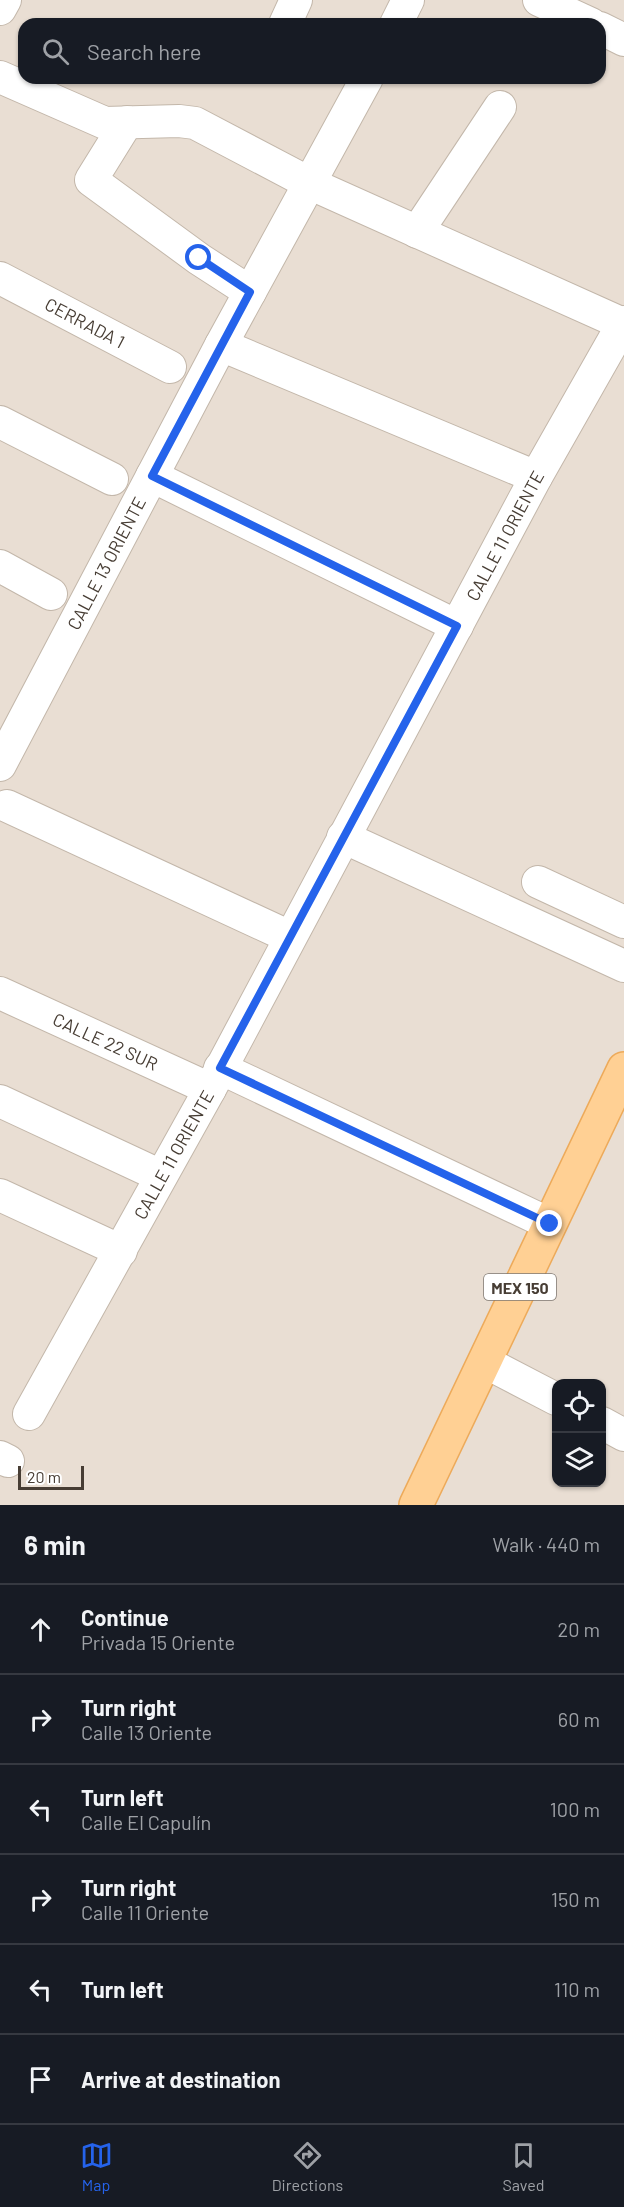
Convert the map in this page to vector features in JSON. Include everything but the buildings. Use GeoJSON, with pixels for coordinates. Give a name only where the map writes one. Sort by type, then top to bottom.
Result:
{"type":"FeatureCollection","features":[{"type":"Feature","properties":{"kind":"main road","name":"MEX 150"},"geometry":{"type":"LineString","coordinates":[[416,1505],[624,1069]]}},
{"type":"Feature","properties":{"kind":"street"},"geometry":{"type":"LineString","coordinates":[[0,9],[5,0]]}},
{"type":"Feature","properties":{"kind":"street"},"geometry":{"type":"LineString","coordinates":[[288,18],[296,0]]}},
{"type":"Feature","properties":{"kind":"street"},"geometry":{"type":"LineString","coordinates":[[399,18],[408,0]]}},
{"type":"Feature","properties":{"kind":"street"},"geometry":{"type":"LineString","coordinates":[[539,0],[578,18]]}},
{"type":"Feature","properties":{"kind":"street"},"geometry":{"type":"LineString","coordinates":[[606,31],[624,40]]}},
{"type":"Feature","properties":{"kind":"street"},"geometry":{"type":"LineString","coordinates":[[0,77],[105,123],[179,121],[195,123],[311,184],[624,323]]}},
{"type":"Feature","properties":{"kind":"street","name":"CALLE 13 ORIENTE"},"geometry":{"type":"LineString","coordinates":[[0,765],[221,345],[364,84]]}},
{"type":"Feature","properties":{"kind":"street"},"geometry":{"type":"LineString","coordinates":[[417,232],[500,107]]}},
{"type":"Feature","properties":{"kind":"street"},"geometry":{"type":"LineString","coordinates":[[127,122],[91,180],[250,292]]}},
{"type":"Feature","properties":{"kind":"street","name":"CERRADA 1"},"geometry":{"type":"LineString","coordinates":[[0,278],[170,367]]}},
{"type":"Feature","properties":{"kind":"street","name":"CALLE 11 ORIENTE"},"geometry":{"type":"LineString","coordinates":[[29,1414],[215,1078],[536,477],[624,323]]}},
{"type":"Feature","properties":{"kind":"street"},"geometry":{"type":"LineString","coordinates":[[221,345],[536,477]]}},
{"type":"Feature","properties":{"kind":"street"},"geometry":{"type":"LineString","coordinates":[[0,422],[112,479]]}},
{"type":"Feature","properties":{"kind":"street"},"geometry":{"type":"LineString","coordinates":[[152,476],[457,626]]}},
{"type":"Feature","properties":{"kind":"street"},"geometry":{"type":"LineString","coordinates":[[0,566],[51,594]]}},
{"type":"Feature","properties":{"kind":"street"},"geometry":{"type":"LineString","coordinates":[[7,806],[290,937]]}},
{"type":"Feature","properties":{"kind":"street"},"geometry":{"type":"LineString","coordinates":[[344,837],[624,966]]}},
{"type":"Feature","properties":{"kind":"street"},"geometry":{"type":"LineString","coordinates":[[538,882],[624,922]]}},
{"type":"Feature","properties":{"kind":"street","name":"CALLE 22 SUR"},"geometry":{"type":"LineString","coordinates":[[0,993],[215,1078],[550,1224]]}},
{"type":"Feature","properties":{"kind":"street"},"geometry":{"type":"LineString","coordinates":[[0,1101],[161,1176]]}},
{"type":"Feature","properties":{"kind":"street"},"geometry":{"type":"LineString","coordinates":[[0,1195],[121,1251]]}},
{"type":"Feature","properties":{"kind":"street"},"geometry":{"type":"LineString","coordinates":[[485,1362],[552,1397]]}},
{"type":"Feature","properties":{"kind":"street"},"geometry":{"type":"LineString","coordinates":[[606,1425],[624,1435]]}},
{"type":"Feature","properties":{"kind":"shaded area"},"geometry":{"type":"Polygon","coordinates":[[[0,0],[624,0],[624,1505],[0,1505],[0,0]]]}},
{"type":"Feature","properties":{"kind":"route"},"geometry":{"type":"LineString","coordinates":[[199,258],[250,292],[152,476],[457,626],[220,1068],[550,1224]]}}]}
